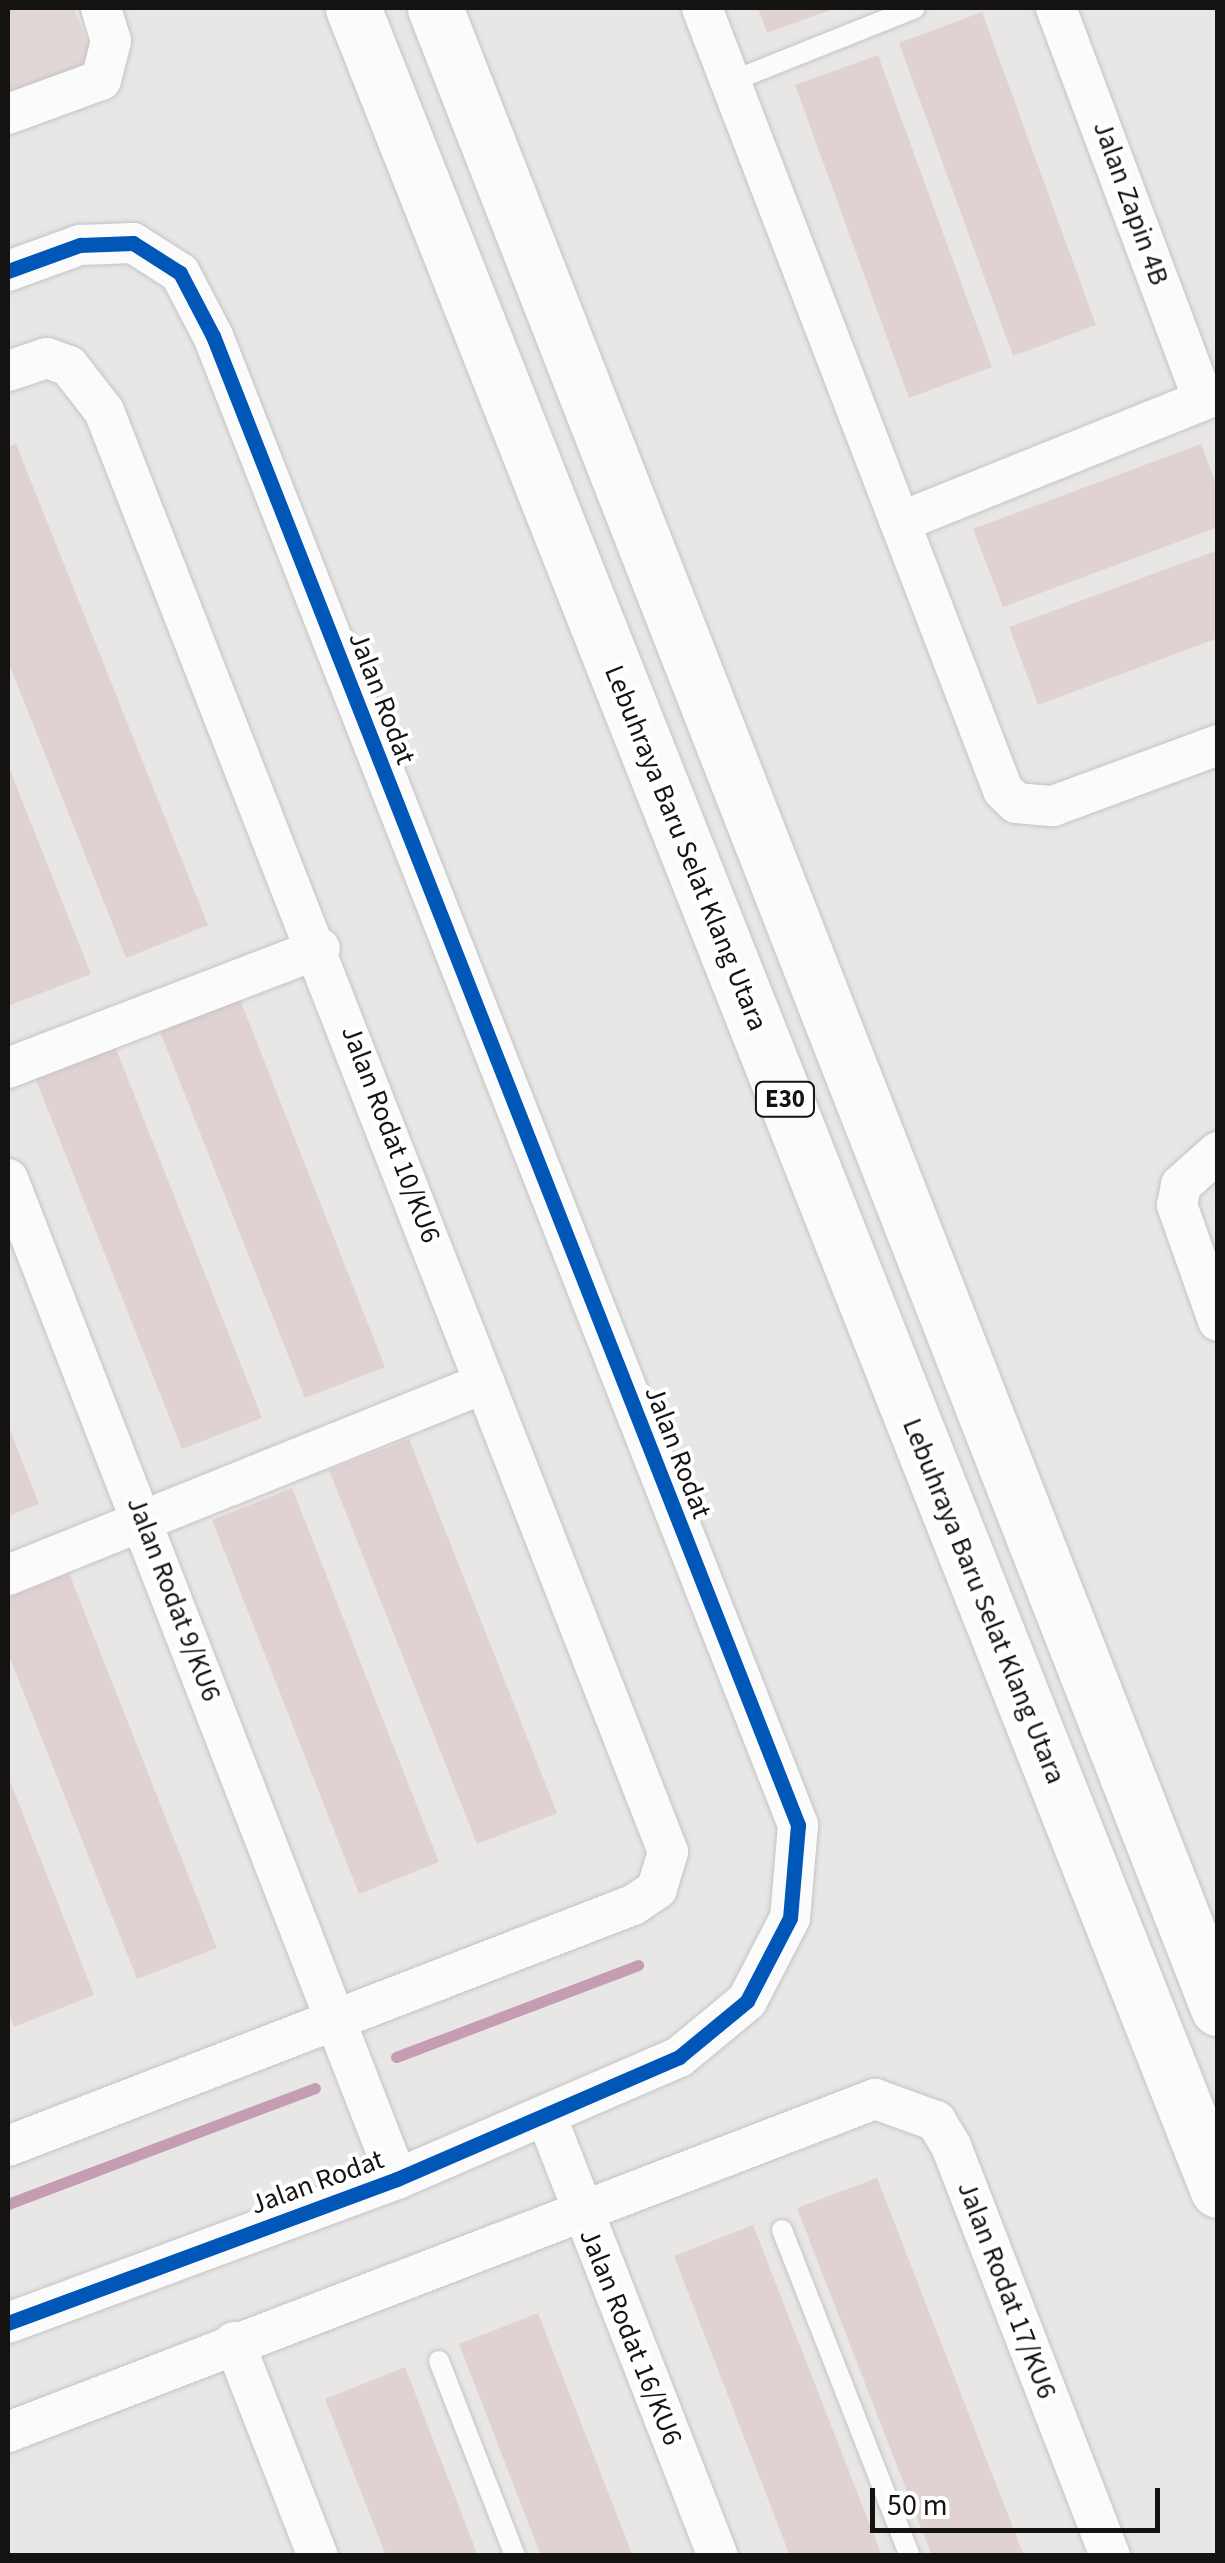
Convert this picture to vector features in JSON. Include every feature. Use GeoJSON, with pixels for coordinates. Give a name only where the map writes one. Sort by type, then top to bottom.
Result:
{"type":"FeatureCollection","features":[{"type":"Feature","properties":{"kind":"highway","name":"Lebuhraya Baru Selat Klang Utara"},"geometry":{"type":"LineString","coordinates":[[353,8],[1218,2190]]}},
{"type":"Feature","properties":{"kind":"highway","name":"E30"},"geometry":{"type":"LineString","coordinates":[[435,8],[1218,2008]]}},
{"type":"Feature","properties":{"kind":"street"},"geometry":{"type":"LineString","coordinates":[[8,114],[100,80],[111,42],[101,8]]}},
{"type":"Feature","properties":{"kind":"street"},"geometry":{"type":"LineString","coordinates":[[702,8],[994,769],[1016,803],[1053,806],[1218,746]]}},
{"type":"Feature","properties":{"kind":"street","name":"Jalan Zapin 4B"},"geometry":{"type":"LineString","coordinates":[[1056,8],[1210,396]]}},
{"type":"Feature","properties":{"kind":"street","name":"Jalan Rodat"},"geometry":{"type":"LineString","coordinates":[[8,272],[80,245],[134,243],[180,273],[213,336],[798,1825],[790,1918],[748,2001],[679,2057],[547,2118],[398,2179],[8,2322]]}},
{"type":"Feature","properties":{"kind":"street","name":"Jalan Rodat 10/KU6"},"geometry":{"type":"LineString","coordinates":[[8,371],[48,358],[69,366],[104,411],[320,948],[668,1852],[657,1889],[634,1905],[338,2021]]}},
{"type":"Feature","properties":{"kind":"street"},"geometry":{"type":"LineString","coordinates":[[900,522],[1210,396]]}},
{"type":"Feature","properties":{"kind":"street"},"geometry":{"type":"LineString","coordinates":[[8,1068],[320,948]]}},
{"type":"Feature","properties":{"kind":"street"},"geometry":{"type":"LineString","coordinates":[[1218,1152],[1181,1185],[1177,1205],[1218,1321]]}},
{"type":"Feature","properties":{"kind":"street","name":"Jalan Rodat 9/KU6"},"geometry":{"type":"LineString","coordinates":[[8,1178],[398,2179]]}},
{"type":"Feature","properties":{"kind":"street"},"geometry":{"type":"LineString","coordinates":[[8,1576],[485,1382]]}},
{"type":"Feature","properties":{"kind":"street"},"geometry":{"type":"LineString","coordinates":[[8,2146],[338,2021]]}},
{"type":"Feature","properties":{"kind":"street","name":"Jalan Rodat 17/KU6"},"geometry":{"type":"LineString","coordinates":[[8,2432],[579,2205],[840,2108],[875,2099],[909,2108],[943,2134],[1110,2556]]}},
{"type":"Feature","properties":{"kind":"street","name":"Jalan Rodat 16/KU6"},"geometry":{"type":"LineString","coordinates":[[547,2118],[718,2556]]}},
{"type":"Feature","properties":{"kind":"street"},"geometry":{"type":"LineString","coordinates":[[234,2342],[318,2556]]}},
{"type":"Feature","properties":{"kind":"lane"},"geometry":{"type":"LineString","coordinates":[[730,82],[915,8]]}},
{"type":"Feature","properties":{"kind":"lane"},"geometry":{"type":"LineString","coordinates":[[782,2230],[910,2556]]}},
{"type":"Feature","properties":{"kind":"lane"},"geometry":{"type":"LineString","coordinates":[[438,2361],[515,2556]]}},
{"type":"Feature","properties":{"kind":"shaded area"},"geometry":{"type":"Polygon","coordinates":[[[8,8],[73,8],[95,59],[85,72],[8,99],[8,8]]]}},
{"type":"Feature","properties":{"kind":"building"},"geometry":{"type":"Polygon","coordinates":[[[758,8],[836,8],[767,33],[758,8]]]}},
{"type":"Feature","properties":{"kind":"building"},"geometry":{"type":"Polygon","coordinates":[[[982,12],[1096,325],[1013,356],[899,43],[982,12]]]}},
{"type":"Feature","properties":{"kind":"building"},"geometry":{"type":"Polygon","coordinates":[[[878,55],[992,367],[909,398],[795,85],[878,55]]]}},
{"type":"Feature","properties":{"kind":"building"},"geometry":{"type":"Polygon","coordinates":[[[16,444],[208,925],[126,958],[8,661],[8,447],[16,444]]]}},
{"type":"Feature","properties":{"kind":"building"},"geometry":{"type":"Polygon","coordinates":[[[1201,444],[1218,489],[1218,527],[1003,607],[973,529],[1201,444]]]}},
{"type":"Feature","properties":{"kind":"building"},"geometry":{"type":"Polygon","coordinates":[[[1218,550],[1218,638],[1038,705],[1009,627],[1218,550]]]}},
{"type":"Feature","properties":{"kind":"building"},"geometry":{"type":"Polygon","coordinates":[[[8,765],[91,974],[8,1006],[8,765]]]}},
{"type":"Feature","properties":{"kind":"building"},"geometry":{"type":"Polygon","coordinates":[[[237,992],[385,1367],[305,1398],[157,1024],[237,992]]]}},
{"type":"Feature","properties":{"kind":"building"},"geometry":{"type":"Polygon","coordinates":[[[114,1044],[262,1418],[182,1449],[34,1075],[114,1044]]]}},
{"type":"Feature","properties":{"kind":"building"},"geometry":{"type":"Polygon","coordinates":[[[8,1425],[39,1504],[8,1516],[8,1425]]]}},
{"type":"Feature","properties":{"kind":"building"},"geometry":{"type":"Polygon","coordinates":[[[409,1439],[557,1813],[477,1844],[329,1470],[409,1439]]]}},
{"type":"Feature","properties":{"kind":"building"},"geometry":{"type":"Polygon","coordinates":[[[292,1488],[439,1862],[359,1894],[212,1520],[292,1488]]]}},
{"type":"Feature","properties":{"kind":"building"},"geometry":{"type":"Polygon","coordinates":[[[69,1573],[217,1948],[137,1979],[8,1653],[8,1598],[69,1573]]]}},
{"type":"Feature","properties":{"kind":"building"},"geometry":{"type":"Polygon","coordinates":[[[8,1776],[94,1995],[14,2027],[8,2010],[8,1776]]]}},
{"type":"Feature","properties":{"kind":"building"},"geometry":{"type":"Polygon","coordinates":[[[877,2178],[1024,2556],[932,2556],[797,2208],[877,2178]]]}},
{"type":"Feature","properties":{"kind":"building"},"geometry":{"type":"Polygon","coordinates":[[[753,2225],[882,2556],[790,2556],[674,2256],[753,2225]]]}},
{"type":"Feature","properties":{"kind":"building"},"geometry":{"type":"Polygon","coordinates":[[[538,2313],[633,2556],[541,2556],[459,2344],[538,2313]]]}},
{"type":"Feature","properties":{"kind":"building"},"geometry":{"type":"Polygon","coordinates":[[[405,2367],[478,2556],[386,2556],[325,2399],[405,2367]]]}},
{"type":"Feature","properties":{"kind":"waterway"},"geometry":{"type":"LineString","coordinates":[[396,2057],[638,1965]]}},
{"type":"Feature","properties":{"kind":"waterway"},"geometry":{"type":"LineString","coordinates":[[8,2204],[315,2088]]}},
{"type":"Feature","properties":{"kind":"cycle path"},"geometry":{"type":"LineString","coordinates":[[8,271],[80,245],[133,243],[180,273],[213,336],[798,1825],[790,1918],[747,2001],[679,2057],[397,2179],[8,2323]]}}]}
